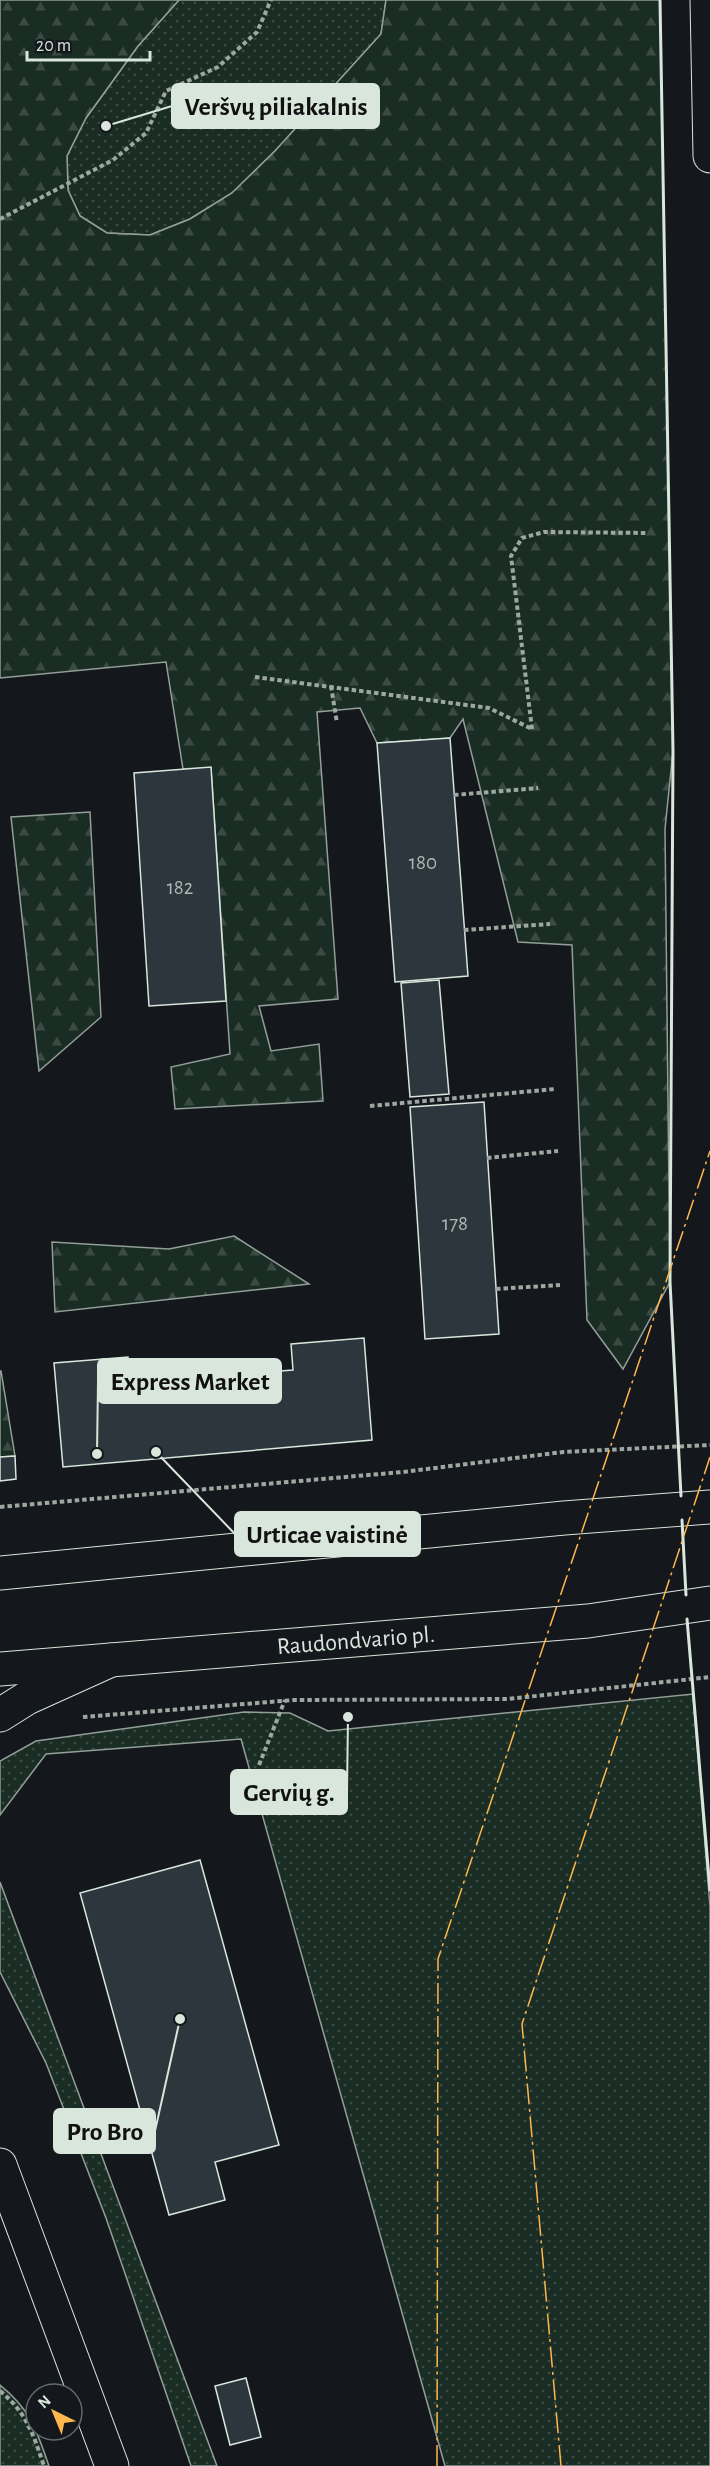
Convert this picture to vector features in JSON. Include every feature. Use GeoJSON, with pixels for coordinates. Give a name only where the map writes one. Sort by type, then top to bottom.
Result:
{"type":"FeatureCollection","features":[{"type":"Feature","properties":{"kind":"main road"},"geometry":{"type":"LineString","coordinates":[[707,0],[710,156]]}},
{"type":"Feature","properties":{"kind":"main road"},"geometry":{"type":"LineString","coordinates":[[0,1573],[564,1518],[710,1507]]}},
{"type":"Feature","properties":{"kind":"main road","name":"Raudondvario pl."},"geometry":{"type":"LineString","coordinates":[[0,1669],[588,1620],[710,1604]]}},
{"type":"Feature","properties":{"kind":"main road"},"geometry":{"type":"LineString","coordinates":[[0,1715],[27,1698],[111,1660]]}},
{"type":"Feature","properties":{"kind":"main road"},"geometry":{"type":"LineString","coordinates":[[0,2165],[112,2466]]}},
{"type":"Feature","properties":{"kind":"path"},"geometry":{"type":"LineString","coordinates":[[0,219],[114,160],[146,133],[166,91],[218,67],[258,32],[271,0]]}},
{"type":"Feature","properties":{"kind":"path"},"geometry":{"type":"LineString","coordinates":[[255,677],[489,708],[532,729],[511,556],[522,538],[544,532],[648,533]]}},
{"type":"Feature","properties":{"kind":"path"},"geometry":{"type":"LineString","coordinates":[[331,686],[337,723]]}},
{"type":"Feature","properties":{"kind":"path"},"geometry":{"type":"LineString","coordinates":[[454,795],[538,788]]}},
{"type":"Feature","properties":{"kind":"path"},"geometry":{"type":"LineString","coordinates":[[464,930],[550,924]]}},
{"type":"Feature","properties":{"kind":"path"},"geometry":{"type":"LineString","coordinates":[[370,1106],[555,1089]]}},
{"type":"Feature","properties":{"kind":"path"},"geometry":{"type":"LineString","coordinates":[[487,1158],[558,1151]]}},
{"type":"Feature","properties":{"kind":"path"},"geometry":{"type":"LineString","coordinates":[[496,1289],[560,1285]]}},
{"type":"Feature","properties":{"kind":"path"},"geometry":{"type":"LineString","coordinates":[[0,1507],[403,1472],[563,1452],[710,1445]]}},
{"type":"Feature","properties":{"kind":"path"},"geometry":{"type":"LineString","coordinates":[[76,1719],[285,1700],[508,1699],[710,1677]]}},
{"type":"Feature","properties":{"kind":"path"},"geometry":{"type":"LineString","coordinates":[[259,1765],[285,1700]]}},
{"type":"Feature","properties":{"kind":"path"},"geometry":{"type":"LineString","coordinates":[[0,2391],[15,2404],[29,2424],[44,2466]]}},
{"type":"Feature","properties":{"kind":"green space"},"geometry":{"type":"Polygon","coordinates":[[[0,0],[179,0],[138,46],[86,118],[67,156],[68,190],[80,216],[107,233],[150,235],[190,219],[232,193],[275,151],[381,34],[386,0],[660,0],[673,751],[665,829],[670,1282],[623,1369],[587,1320],[572,945],[518,942],[463,719],[450,738],[377,743],[360,708],[317,712],[338,999],[259,1006],[271,1051],[319,1044],[323,1101],[175,1109],[171,1067],[230,1054],[211,768],[183,769],[166,662],[0,678],[0,0]]]}},
{"type":"Feature","properties":{"kind":"green space"},"geometry":{"type":"Polygon","coordinates":[[[179,0],[386,0],[381,34],[275,151],[232,193],[190,219],[150,235],[107,233],[80,216],[68,190],[67,156],[86,118],[138,46],[179,0]]]}},
{"type":"Feature","properties":{"kind":"green space"},"geometry":{"type":"Polygon","coordinates":[[[90,812],[101,1017],[39,1071],[11,817],[90,812]]]}},
{"type":"Feature","properties":{"kind":"green space"},"geometry":{"type":"Polygon","coordinates":[[[234,1236],[309,1284],[55,1312],[52,1242],[169,1249],[234,1236]]]}},
{"type":"Feature","properties":{"kind":"green space"},"geometry":{"type":"Polygon","coordinates":[[[1,1371],[15,1456],[0,1457],[1,1371]]]}},
{"type":"Feature","properties":{"kind":"green space"},"geometry":{"type":"Polygon","coordinates":[[[693,1694],[710,1907],[710,2466],[445,2466],[241,1739],[46,1754],[0,1815],[0,1761],[36,1741],[244,1712],[290,1713],[328,1731],[693,1694]]]}},
{"type":"Feature","properties":{"kind":"green space"},"geometry":{"type":"Polygon","coordinates":[[[0,1882],[217,2466],[191,2466],[106,2218],[46,2063],[0,1972],[0,1882]]]}},
{"type":"Feature","properties":{"kind":"green space"},"geometry":{"type":"Polygon","coordinates":[[[0,2385],[24,2409],[24,2442],[40,2442],[49,2466],[0,2466],[0,2385]]]}},
{"type":"Feature","properties":{"kind":"building"},"geometry":{"type":"Polygon","coordinates":[[[450,738],[468,976],[395,982],[377,743],[450,738]]]}},
{"type":"Feature","properties":{"kind":"building"},"geometry":{"type":"Polygon","coordinates":[[[211,767],[226,1001],[149,1006],[134,773],[211,767]]]}},
{"type":"Feature","properties":{"kind":"building"},"geometry":{"type":"Polygon","coordinates":[[[439,980],[449,1094],[410,1097],[401,983],[439,980]]]}},
{"type":"Feature","properties":{"kind":"building"},"geometry":{"type":"Polygon","coordinates":[[[484,1102],[499,1334],[425,1339],[410,1107],[484,1102]]]}},
{"type":"Feature","properties":{"kind":"building"},"geometry":{"type":"Polygon","coordinates":[[[364,1338],[372,1440],[63,1467],[54,1363],[128,1357],[130,1383],[293,1370],[291,1344],[364,1338]]]}},
{"type":"Feature","properties":{"kind":"building"},"geometry":{"type":"Polygon","coordinates":[[[15,1456],[16,1479],[0,1481],[0,1457],[15,1456]]]}},
{"type":"Feature","properties":{"kind":"building"},"geometry":{"type":"Polygon","coordinates":[[[200,1860],[279,2145],[215,2162],[225,2200],[169,2215],[80,1893],[200,1860]]]}},
{"type":"Feature","properties":{"kind":"building"},"geometry":{"type":"Polygon","coordinates":[[[246,2378],[261,2437],[230,2445],[215,2386],[246,2378]]]}},
{"type":"Feature","properties":{"kind":"wall"},"geometry":{"type":"LineString","coordinates":[[660,0],[673,751],[670,1282],[681,1496]]}},
{"type":"Feature","properties":{"kind":"wall"},"geometry":{"type":"LineString","coordinates":[[682,1520],[686,1595]]}},
{"type":"Feature","properties":{"kind":"wall"},"geometry":{"type":"LineString","coordinates":[[687,1619],[710,1890]]}},
{"type":"Feature","properties":{"kind":"power"},"geometry":{"type":"LineString","coordinates":[[437,2466],[438,1959],[710,1151]]}},
{"type":"Feature","properties":{"kind":"power"},"geometry":{"type":"LineString","coordinates":[[561,2466],[522,2024],[710,1457]]}},
{"type":"Feature","properties":{"kind":"place","name":"Veršvų piliakalnis"},"geometry":{"type":"Point","coordinates":[106,126]}},
{"type":"Feature","properties":{"kind":"place","name":"Urticae vaistinė"},"geometry":{"type":"Point","coordinates":[156,1452]}},
{"type":"Feature","properties":{"kind":"place","name":"Express Market"},"geometry":{"type":"Point","coordinates":[97,1454]}},
{"type":"Feature","properties":{"kind":"place","name":"Gervių g."},"geometry":{"type":"Point","coordinates":[348,1717]}},
{"type":"Feature","properties":{"kind":"place","name":"Pro Bro"},"geometry":{"type":"Point","coordinates":[180,2019]}}]}
